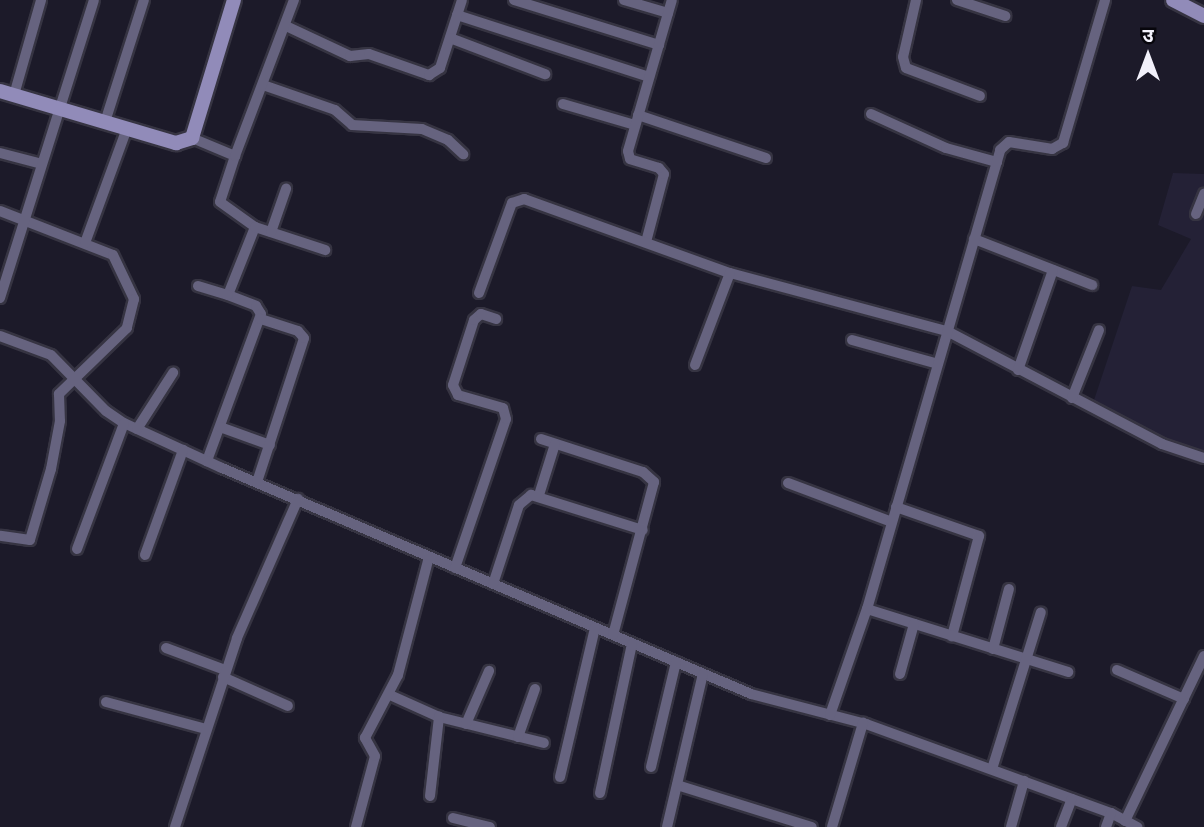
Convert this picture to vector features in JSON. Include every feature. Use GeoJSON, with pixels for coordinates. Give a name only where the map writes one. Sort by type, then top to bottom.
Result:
{"type":"FeatureCollection","features":[{"type":"Feature","properties":{"kind":"street"},"geometry":{"type":"LineString","coordinates":[[41,0],[7,93],[176,143],[192,138],[235,156]]}},
{"type":"Feature","properties":{"kind":"street"},"geometry":{"type":"LineString","coordinates":[[0,298],[94,0]]}},
{"type":"Feature","properties":{"kind":"street"},"geometry":{"type":"LineString","coordinates":[[105,122],[144,0]]}},
{"type":"Feature","properties":{"kind":"street"},"geometry":{"type":"LineString","coordinates":[[192,138],[234,0]]}},
{"type":"Feature","properties":{"kind":"street"},"geometry":{"type":"LineString","coordinates":[[294,0],[220,202],[255,227],[325,250]]}},
{"type":"Feature","properties":{"kind":"street"},"geometry":{"type":"LineString","coordinates":[[286,26],[350,57],[369,54],[429,75],[440,68],[462,0]]}},
{"type":"Feature","properties":{"kind":"street"},"geometry":{"type":"LineString","coordinates":[[517,0],[659,45]]}},
{"type":"Feature","properties":{"kind":"street"},"geometry":{"type":"LineString","coordinates":[[624,0],[668,13]]}},
{"type":"Feature","properties":{"kind":"street"},"geometry":{"type":"LineString","coordinates":[[646,243],[664,174],[628,155],[672,0]]}},
{"type":"Feature","properties":{"kind":"street"},"geometry":{"type":"LineString","coordinates":[[916,0],[903,57],[906,68],[980,96]]}},
{"type":"Feature","properties":{"kind":"street"},"geometry":{"type":"LineString","coordinates":[[957,0],[1005,16]]}},
{"type":"Feature","properties":{"kind":"street"},"geometry":{"type":"LineString","coordinates":[[830,715],[867,609],[997,162],[1009,142],[1052,149],[1063,142],[1105,0]]}},
{"type":"Feature","properties":{"kind":"street"},"geometry":{"type":"LineString","coordinates":[[1173,0],[1204,16]]}},
{"type":"Feature","properties":{"kind":"street"},"geometry":{"type":"LineString","coordinates":[[457,15],[649,77]]}},
{"type":"Feature","properties":{"kind":"street"},"geometry":{"type":"LineString","coordinates":[[450,38],[545,75]]}},
{"type":"Feature","properties":{"kind":"street"},"geometry":{"type":"LineString","coordinates":[[263,85],[335,110],[352,125],[422,129],[448,140],[463,154]]}},
{"type":"Feature","properties":{"kind":"street"},"geometry":{"type":"LineString","coordinates":[[563,104],[636,120],[766,158]]}},
{"type":"Feature","properties":{"kind":"street"},"geometry":{"type":"LineString","coordinates":[[871,114],[946,148],[997,162]]}},
{"type":"Feature","properties":{"kind":"street"},"geometry":{"type":"LineString","coordinates":[[85,243],[127,128]]}},
{"type":"Feature","properties":{"kind":"street"},"geometry":{"type":"LineString","coordinates":[[0,153],[42,164]]}},
{"type":"Feature","properties":{"kind":"street"},"geometry":{"type":"LineString","coordinates":[[271,232],[286,189]]}},
{"type":"Feature","properties":{"kind":"street"},"geometry":{"type":"LineString","coordinates":[[1196,215],[1204,194]]}},
{"type":"Feature","properties":{"kind":"street"},"geometry":{"type":"LineString","coordinates":[[479,293],[512,203],[519,197],[730,273],[947,331],[1161,444],[1204,458]]}},
{"type":"Feature","properties":{"kind":"street"},"geometry":{"type":"LineString","coordinates":[[0,211],[113,255],[134,299],[134,309],[127,328],[57,398],[56,445],[33,533],[24,542],[0,536]]}},
{"type":"Feature","properties":{"kind":"street"},"geometry":{"type":"LineString","coordinates":[[228,295],[255,227]]}},
{"type":"Feature","properties":{"kind":"street"},"geometry":{"type":"LineString","coordinates":[[974,239],[1092,285]]}},
{"type":"Feature","properties":{"kind":"street"},"geometry":{"type":"LineString","coordinates":[[1018,370],[1053,270]]}},
{"type":"Feature","properties":{"kind":"street"},"geometry":{"type":"LineString","coordinates":[[695,365],[730,273]]}},
{"type":"Feature","properties":{"kind":"street"},"geometry":{"type":"LineString","coordinates":[[198,286],[256,306],[260,319],[207,461]]}},
{"type":"Feature","properties":{"kind":"street"},"geometry":{"type":"LineString","coordinates":[[454,568],[506,419],[503,408],[458,395],[453,385],[474,320],[481,314],[496,319]]}},
{"type":"Feature","properties":{"kind":"street"},"geometry":{"type":"LineString","coordinates":[[257,482],[304,338],[298,331],[260,319]]}},
{"type":"Feature","properties":{"kind":"street"},"geometry":{"type":"LineString","coordinates":[[1072,398],[1099,330]]}},
{"type":"Feature","properties":{"kind":"street"},"geometry":{"type":"LineString","coordinates":[[0,336],[51,355],[106,411],[124,423],[454,568],[751,694],[863,723],[1111,813],[1137,827]]}},
{"type":"Feature","properties":{"kind":"street"},"geometry":{"type":"LineString","coordinates":[[852,340],[938,364]]}},
{"type":"Feature","properties":{"kind":"street"},"geometry":{"type":"LineString","coordinates":[[137,429],[173,373]]}},
{"type":"Feature","properties":{"kind":"street"},"geometry":{"type":"LineString","coordinates":[[77,549],[124,423]]}},
{"type":"Feature","properties":{"kind":"street"},"geometry":{"type":"LineString","coordinates":[[220,427],[270,445]]}},
{"type":"Feature","properties":{"kind":"street"},"geometry":{"type":"LineString","coordinates":[[541,439],[650,475],[655,489],[613,635]]}},
{"type":"Feature","properties":{"kind":"street"},"geometry":{"type":"LineString","coordinates":[[539,495],[555,444]]}},
{"type":"Feature","properties":{"kind":"street"},"geometry":{"type":"LineString","coordinates":[[145,555],[183,450]]}},
{"type":"Feature","properties":{"kind":"street"},"geometry":{"type":"LineString","coordinates":[[788,483],[892,522]]}},
{"type":"Feature","properties":{"kind":"street"},"geometry":{"type":"LineString","coordinates":[[493,584],[523,498],[539,495],[643,530]]}},
{"type":"Feature","properties":{"kind":"street"},"geometry":{"type":"LineString","coordinates":[[175,827],[224,673],[298,499]]}},
{"type":"Feature","properties":{"kind":"street"},"geometry":{"type":"LineString","coordinates":[[896,508],[979,536],[952,636]]}},
{"type":"Feature","properties":{"kind":"street"},"geometry":{"type":"LineString","coordinates":[[356,827],[375,756],[365,738],[390,695],[429,557]]}},
{"type":"Feature","properties":{"kind":"street"},"geometry":{"type":"LineString","coordinates":[[993,649],[1009,589]]}},
{"type":"Feature","properties":{"kind":"street"},"geometry":{"type":"LineString","coordinates":[[867,609],[1068,672]]}},
{"type":"Feature","properties":{"kind":"street"},"geometry":{"type":"LineString","coordinates":[[992,769],[1041,612]]}},
{"type":"Feature","properties":{"kind":"street"},"geometry":{"type":"LineString","coordinates":[[900,674],[914,624]]}},
{"type":"Feature","properties":{"kind":"street"},"geometry":{"type":"LineString","coordinates":[[560,778],[595,628]]}},
{"type":"Feature","properties":{"kind":"street"},"geometry":{"type":"LineString","coordinates":[[600,793],[632,644]]}},
{"type":"Feature","properties":{"kind":"street"},"geometry":{"type":"LineString","coordinates":[[166,648],[224,673],[288,706]]}},
{"type":"Feature","properties":{"kind":"street"},"geometry":{"type":"LineString","coordinates":[[1125,821],[1204,656]]}},
{"type":"Feature","properties":{"kind":"street"},"geometry":{"type":"LineString","coordinates":[[651,767],[676,662]]}},
{"type":"Feature","properties":{"kind":"street"},"geometry":{"type":"LineString","coordinates":[[1117,670],[1184,699]]}},
{"type":"Feature","properties":{"kind":"street"},"geometry":{"type":"LineString","coordinates":[[466,724],[489,671]]}},
{"type":"Feature","properties":{"kind":"street"},"geometry":{"type":"LineString","coordinates":[[667,827],[703,674]]}},
{"type":"Feature","properties":{"kind":"street"},"geometry":{"type":"LineString","coordinates":[[1192,683],[1204,689]]}},
{"type":"Feature","properties":{"kind":"street"},"geometry":{"type":"LineString","coordinates":[[519,737],[535,689]]}},
{"type":"Feature","properties":{"kind":"street"},"geometry":{"type":"LineString","coordinates":[[390,695],[439,717],[544,743]]}},
{"type":"Feature","properties":{"kind":"street"},"geometry":{"type":"LineString","coordinates":[[106,702],[206,729]]}},
{"type":"Feature","properties":{"kind":"street"},"geometry":{"type":"LineString","coordinates":[[430,796],[439,717]]}},
{"type":"Feature","properties":{"kind":"street"},"geometry":{"type":"LineString","coordinates":[[832,827],[863,723]]}},
{"type":"Feature","properties":{"kind":"street"},"geometry":{"type":"LineString","coordinates":[[1011,827],[1024,781]]}},
{"type":"Feature","properties":{"kind":"street"},"geometry":{"type":"LineString","coordinates":[[677,785],[812,827]]}},
{"type":"Feature","properties":{"kind":"street"},"geometry":{"type":"LineString","coordinates":[[1061,827],[1072,799]]}},
{"type":"Feature","properties":{"kind":"street"},"geometry":{"type":"LineString","coordinates":[[1106,827],[1111,813]]}},
{"type":"Feature","properties":{"kind":"street"},"geometry":{"type":"LineString","coordinates":[[453,818],[489,827]]}},
{"type":"Feature","properties":{"kind":"shaded area"},"geometry":{"type":"Polygon","coordinates":[[[1173,173],[1204,174],[1204,453],[1176,446],[1093,403],[1132,286],[1161,290],[1191,239],[1158,225],[1173,173]]]}}]}
